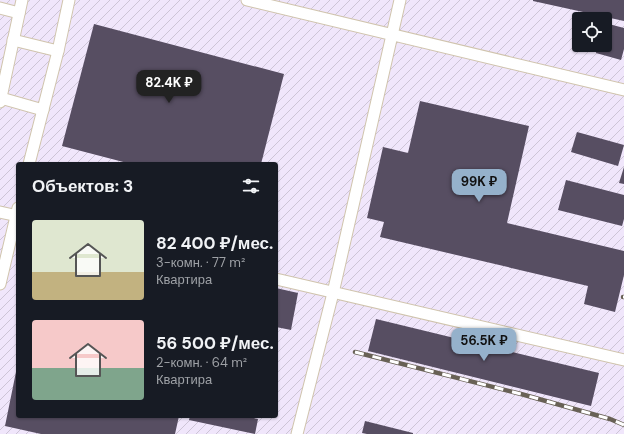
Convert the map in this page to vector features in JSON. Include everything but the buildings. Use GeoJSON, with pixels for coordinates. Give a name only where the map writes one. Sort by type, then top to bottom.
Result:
{"type":"FeatureCollection","features":[{"type":"Feature","properties":{"kind":"lane"},"geometry":{"type":"LineString","coordinates":[[22,0],[13,40],[4,61],[1,100],[43,110]]}},
{"type":"Feature","properties":{"kind":"lane"},"geometry":{"type":"LineString","coordinates":[[30,162],[70,0]]}},
{"type":"Feature","properties":{"kind":"lane"},"geometry":{"type":"LineString","coordinates":[[247,0],[624,90]]}},
{"type":"Feature","properties":{"kind":"lane"},"geometry":{"type":"LineString","coordinates":[[297,434],[332,293],[400,0]]}},
{"type":"Feature","properties":{"kind":"lane"},"geometry":{"type":"LineString","coordinates":[[0,8],[19,13]]}},
{"type":"Feature","properties":{"kind":"lane"},"geometry":{"type":"LineString","coordinates":[[13,40],[58,51]]}},
{"type":"Feature","properties":{"kind":"lane"},"geometry":{"type":"LineString","coordinates":[[0,212],[16,213]]}},
{"type":"Feature","properties":{"kind":"lane"},"geometry":{"type":"LineString","coordinates":[[0,284],[16,217]]}},
{"type":"Feature","properties":{"kind":"lane"},"geometry":{"type":"LineString","coordinates":[[278,280],[624,360]]}},
{"type":"Feature","properties":{"kind":"shaded area"},"geometry":{"type":"Polygon","coordinates":[[[0,0],[624,0],[624,434],[0,434],[0,0]]]}},
{"type":"Feature","properties":{"kind":"railway"},"geometry":{"type":"LineString","coordinates":[[355,352],[521,394],[610,419],[624,425]]}}]}
